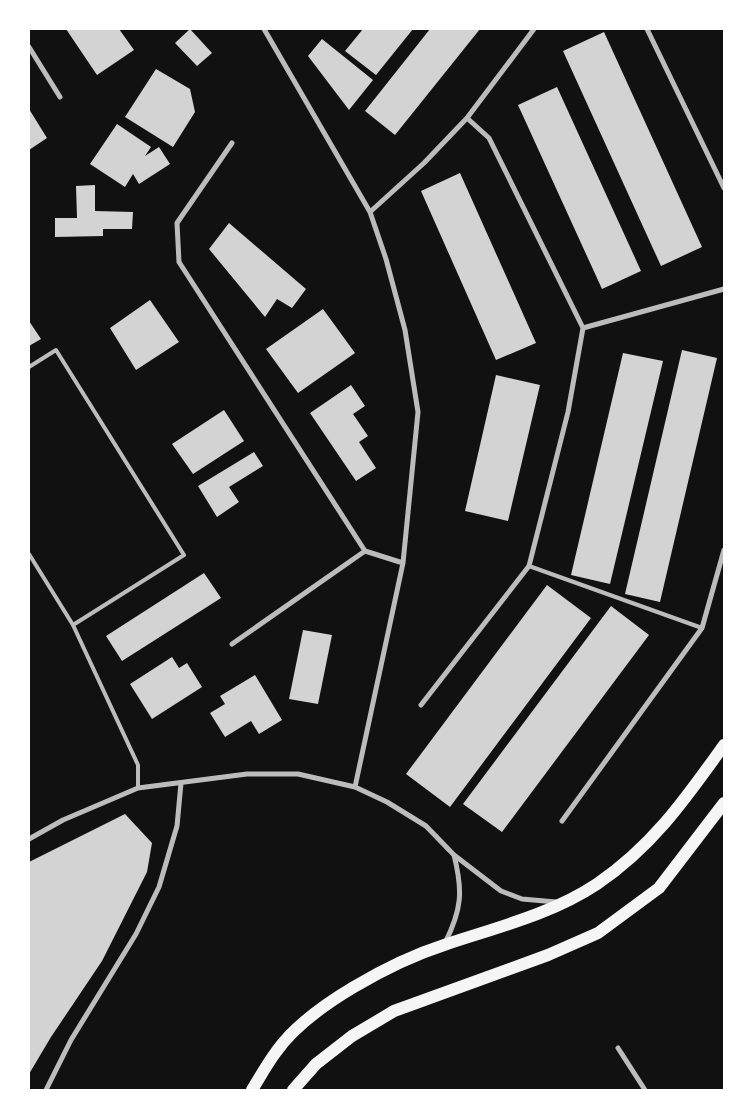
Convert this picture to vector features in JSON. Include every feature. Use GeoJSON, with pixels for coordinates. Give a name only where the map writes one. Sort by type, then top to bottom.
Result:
{"type":"FeatureCollection","features":[{"type":"Feature","properties":{"kind":"main road"},"geometry":{"type":"LineString","coordinates":[[252,1090],[276,1050],[304,1023],[340,996],[390,966],[445,944],[526,919],[562,903],[597,884],[637,854],[680,806],[724,745]]}},
{"type":"Feature","properties":{"kind":"main road"},"geometry":{"type":"LineString","coordinates":[[293,1090],[316,1064],[352,1036],[394,1011],[548,955],[598,933],[659,888],[724,803]]}},
{"type":"Feature","properties":{"kind":"street"},"geometry":{"type":"LineString","coordinates":[[264,29],[370,212],[386,259],[405,330],[418,412],[403,563],[356,787]]}},
{"type":"Feature","properties":{"kind":"street"},"geometry":{"type":"LineString","coordinates":[[370,212],[424,163],[467,118],[534,29]]}},
{"type":"Feature","properties":{"kind":"street"},"geometry":{"type":"LineString","coordinates":[[647,29],[724,188]]}},
{"type":"Feature","properties":{"kind":"street"},"geometry":{"type":"LineString","coordinates":[[29,46],[60,97]]}},
{"type":"Feature","properties":{"kind":"street"},"geometry":{"type":"LineString","coordinates":[[421,705],[529,566],[568,412],[583,328],[489,138],[467,118]]}},
{"type":"Feature","properties":{"kind":"street"},"geometry":{"type":"LineString","coordinates":[[232,144],[177,223],[179,262],[365,551],[403,563]]}},
{"type":"Feature","properties":{"kind":"street"},"geometry":{"type":"LineString","coordinates":[[583,328],[724,289]]}},
{"type":"Feature","properties":{"kind":"street"},"geometry":{"type":"LineString","coordinates":[[562,822],[702,628],[724,550]]}},
{"type":"Feature","properties":{"kind":"street"},"geometry":{"type":"LineString","coordinates":[[232,644],[365,551]]}},
{"type":"Feature","properties":{"kind":"street"},"geometry":{"type":"LineString","coordinates":[[29,838],[63,820],[138,788],[247,774],[298,774],[356,787],[387,802],[426,826],[454,854],[501,891],[522,899],[562,903]]}},
{"type":"Feature","properties":{"kind":"street"},"geometry":{"type":"LineString","coordinates":[[46,1090],[71,1040],[136,934],[159,887],[177,826],[182,783]]}},
{"type":"Feature","properties":{"kind":"street"},"geometry":{"type":"LineString","coordinates":[[445,944],[455,923],[460,900],[460,877],[454,854]]}},
{"type":"Feature","properties":{"kind":"street"},"geometry":{"type":"LineString","coordinates":[[618,1048],[645,1090]]}},
{"type":"Feature","properties":{"kind":"lane"},"geometry":{"type":"LineString","coordinates":[[29,366],[56,350],[184,555],[73,625]]}},
{"type":"Feature","properties":{"kind":"lane"},"geometry":{"type":"LineString","coordinates":[[29,554],[73,625],[138,765],[138,788]]}},
{"type":"Feature","properties":{"kind":"lane"},"geometry":{"type":"LineString","coordinates":[[529,566],[702,628]]}},
{"type":"Feature","properties":{"kind":"building"},"geometry":{"type":"Polygon","coordinates":[[[66,29],[119,29],[134,50],[97,75],[66,29]]]}},
{"type":"Feature","properties":{"kind":"building"},"geometry":{"type":"Polygon","coordinates":[[[190,29],[212,53],[197,66],[175,43],[190,29]]]}},
{"type":"Feature","properties":{"kind":"building"},"geometry":{"type":"Polygon","coordinates":[[[363,29],[413,29],[376,75],[345,51],[363,29]]]}},
{"type":"Feature","properties":{"kind":"building"},"geometry":{"type":"Polygon","coordinates":[[[430,29],[480,29],[395,135],[365,111],[430,29]]]}},
{"type":"Feature","properties":{"kind":"building"},"geometry":{"type":"Polygon","coordinates":[[[604,32],[702,247],[661,266],[563,51],[604,32]]]}},
{"type":"Feature","properties":{"kind":"building"},"geometry":{"type":"Polygon","coordinates":[[[322,39],[373,80],[349,110],[308,56],[322,39]]]}},
{"type":"Feature","properties":{"kind":"building"},"geometry":{"type":"Polygon","coordinates":[[[156,69],[190,89],[195,112],[173,147],[125,117],[156,69]]]}},
{"type":"Feature","properties":{"kind":"building"},"geometry":{"type":"Polygon","coordinates":[[[557,87],[641,271],[602,289],[518,105],[557,87]]]}},
{"type":"Feature","properties":{"kind":"building"},"geometry":{"type":"Polygon","coordinates":[[[29,109],[47,138],[29,150],[29,109]]]}},
{"type":"Feature","properties":{"kind":"building"},"geometry":{"type":"Polygon","coordinates":[[[117,124],[151,147],[145,156],[159,147],[170,164],[139,184],[133,174],[125,187],[90,164],[117,124]]]}},
{"type":"Feature","properties":{"kind":"building"},"geometry":{"type":"Polygon","coordinates":[[[460,173],[536,343],[496,360],[421,191],[460,173]]]}},
{"type":"Feature","properties":{"kind":"building"},"geometry":{"type":"Polygon","coordinates":[[[95,185],[95,211],[133,212],[132,229],[103,229],[103,236],[55,237],[55,218],[77,218],[76,186],[95,185]]]}},
{"type":"Feature","properties":{"kind":"building"},"geometry":{"type":"Polygon","coordinates":[[[229,223],[306,289],[292,308],[277,299],[265,317],[209,249],[229,223]]]}},
{"type":"Feature","properties":{"kind":"building"},"geometry":{"type":"Polygon","coordinates":[[[150,300],[179,342],[136,370],[110,328],[150,300]]]}},
{"type":"Feature","properties":{"kind":"building"},"geometry":{"type":"Polygon","coordinates":[[[323,309],[355,353],[298,393],[266,349],[323,309]]]}},
{"type":"Feature","properties":{"kind":"building"},"geometry":{"type":"Polygon","coordinates":[[[29,321],[41,339],[29,346],[29,321]]]}},
{"type":"Feature","properties":{"kind":"building"},"geometry":{"type":"Polygon","coordinates":[[[682,350],[717,358],[660,602],[625,594],[682,350]]]}},
{"type":"Feature","properties":{"kind":"building"},"geometry":{"type":"Polygon","coordinates":[[[623,353],[663,361],[610,584],[571,575],[623,353]]]}},
{"type":"Feature","properties":{"kind":"building"},"geometry":{"type":"Polygon","coordinates":[[[496,375],[540,385],[508,521],[465,511],[496,375]]]}},
{"type":"Feature","properties":{"kind":"building"},"geometry":{"type":"Polygon","coordinates":[[[351,385],[365,406],[353,414],[368,436],[359,442],[376,468],[356,481],[310,413],[351,385]]]}},
{"type":"Feature","properties":{"kind":"building"},"geometry":{"type":"Polygon","coordinates":[[[224,410],[244,441],[193,474],[172,444],[224,410]]]}},
{"type":"Feature","properties":{"kind":"building"},"geometry":{"type":"Polygon","coordinates":[[[254,452],[263,466],[229,487],[239,502],[217,517],[198,486],[254,452]]]}},
{"type":"Feature","properties":{"kind":"building"},"geometry":{"type":"Polygon","coordinates":[[[204,573],[221,598],[122,661],[106,636],[204,573]]]}},
{"type":"Feature","properties":{"kind":"building"},"geometry":{"type":"Polygon","coordinates":[[[547,585],[591,618],[450,807],[406,774],[547,585]]]}},
{"type":"Feature","properties":{"kind":"building"},"geometry":{"type":"Polygon","coordinates":[[[611,606],[649,635],[502,832],[463,804],[611,606]]]}},
{"type":"Feature","properties":{"kind":"building"},"geometry":{"type":"Polygon","coordinates":[[[303,630],[332,635],[318,704],[289,699],[303,630]]]}},
{"type":"Feature","properties":{"kind":"building"},"geometry":{"type":"Polygon","coordinates":[[[172,657],[179,668],[187,663],[202,687],[152,719],[130,684],[172,657]]]}},
{"type":"Feature","properties":{"kind":"building"},"geometry":{"type":"Polygon","coordinates":[[[255,675],[282,720],[259,734],[251,721],[225,737],[210,713],[225,704],[220,696],[255,675]]]}},
{"type":"Feature","properties":{"kind":"building"},"geometry":{"type":"Polygon","coordinates":[[[125,814],[152,843],[147,872],[102,961],[51,1037],[29,1074],[29,862],[125,814]]]}}]}
